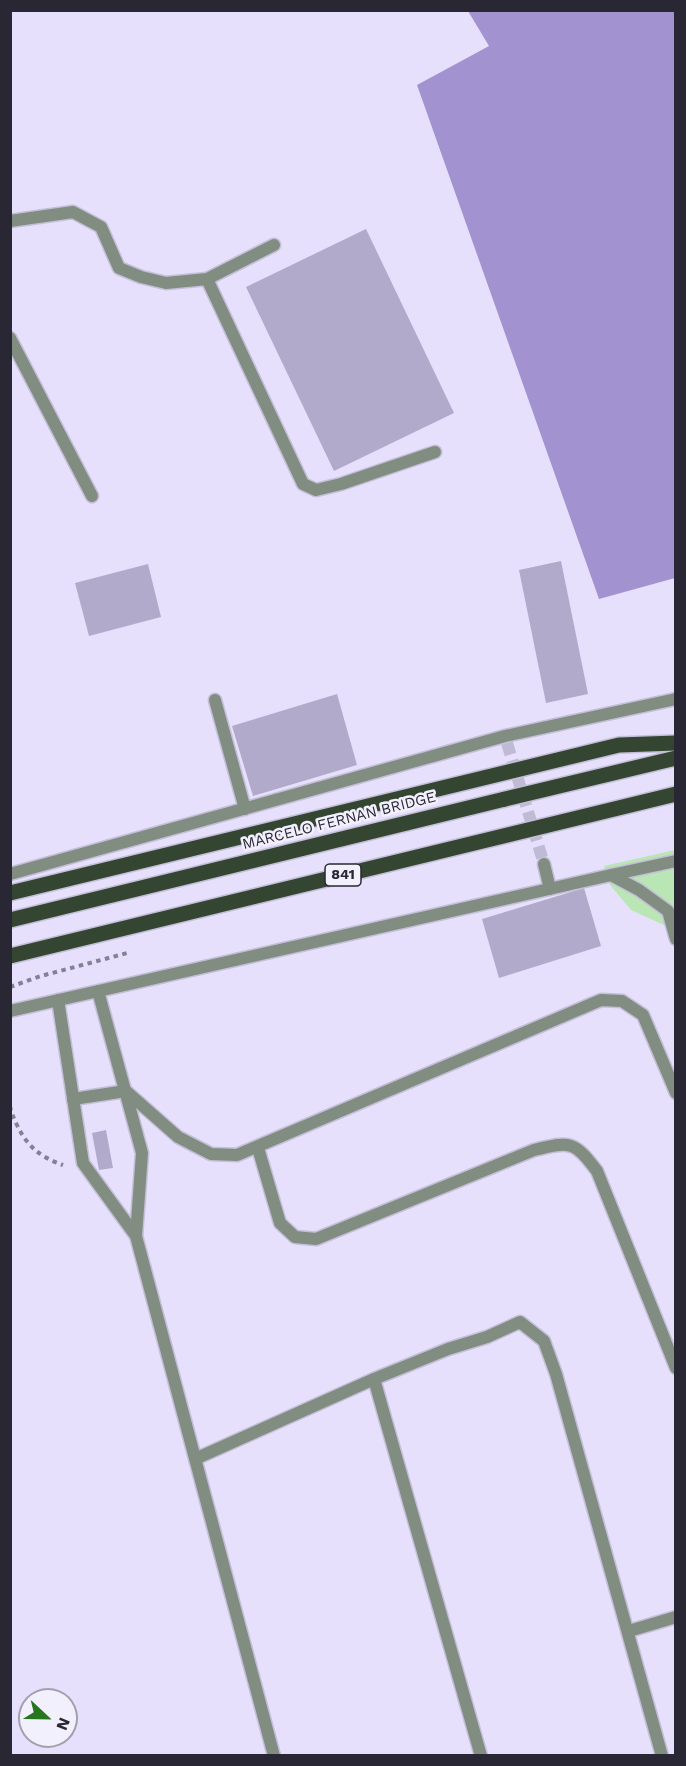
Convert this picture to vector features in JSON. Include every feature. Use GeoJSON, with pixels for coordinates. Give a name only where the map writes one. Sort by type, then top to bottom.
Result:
{"type":"FeatureCollection","features":[{"type":"Feature","properties":{"kind":"main road"},"geometry":{"type":"LineString","coordinates":[[10,893],[619,745],[675,743]]}},
{"type":"Feature","properties":{"kind":"main road","name":"MARCELO FERNAN BRIDGE"},"geometry":{"type":"LineString","coordinates":[[10,920],[675,758]]}},
{"type":"Feature","properties":{"kind":"main road","name":"841"},"geometry":{"type":"LineString","coordinates":[[10,956],[675,794]]}},
{"type":"Feature","properties":{"kind":"street"},"geometry":{"type":"LineString","coordinates":[[10,221],[73,212],[101,227],[119,268],[141,277],[166,283],[207,279],[274,245]]}},
{"type":"Feature","properties":{"kind":"street"},"geometry":{"type":"LineString","coordinates":[[207,279],[303,484],[316,490],[341,484],[435,452]]}},
{"type":"Feature","properties":{"kind":"street"},"geometry":{"type":"LineString","coordinates":[[10,338],[92,496]]}},
{"type":"Feature","properties":{"kind":"street"},"geometry":{"type":"LineString","coordinates":[[10,874],[506,739],[675,699]]}},
{"type":"Feature","properties":{"kind":"street"},"geometry":{"type":"LineString","coordinates":[[215,700],[245,809]]}},
{"type":"Feature","properties":{"kind":"street"},"geometry":{"type":"LineString","coordinates":[[10,1011],[675,861]]}},
{"type":"Feature","properties":{"kind":"street"},"geometry":{"type":"LineString","coordinates":[[544,864],[550,889]]}},
{"type":"Feature","properties":{"kind":"street"},"geometry":{"type":"LineString","coordinates":[[611,875],[672,911],[675,939]]}},
{"type":"Feature","properties":{"kind":"street"},"geometry":{"type":"LineString","coordinates":[[99,991],[142,1153],[136,1236],[274,1755]]}},
{"type":"Feature","properties":{"kind":"street"},"geometry":{"type":"LineString","coordinates":[[58,1000],[83,1163],[136,1236]]}},
{"type":"Feature","properties":{"kind":"street"},"geometry":{"type":"LineString","coordinates":[[126,1091],[178,1137],[211,1154],[237,1155],[601,1000],[622,1000],[642,1015],[675,1093]]}},
{"type":"Feature","properties":{"kind":"street"},"geometry":{"type":"LineString","coordinates":[[73,1100],[126,1091]]}},
{"type":"Feature","properties":{"kind":"street"},"geometry":{"type":"LineString","coordinates":[[258,1148],[280,1223],[295,1237],[316,1239],[534,1150],[561,1143],[580,1149],[597,1171],[675,1368]]}},
{"type":"Feature","properties":{"kind":"street"},"geometry":{"type":"LineString","coordinates":[[195,1459],[374,1379],[448,1349],[487,1337],[520,1322],[544,1341],[559,1385],[662,1755]]}},
{"type":"Feature","properties":{"kind":"street"},"geometry":{"type":"LineString","coordinates":[[374,1379],[481,1755]]}},
{"type":"Feature","properties":{"kind":"street"},"geometry":{"type":"LineString","coordinates":[[628,1631],[675,1617]]}},
{"type":"Feature","properties":{"kind":"path"},"geometry":{"type":"LineString","coordinates":[[10,987],[41,976]]}},
{"type":"Feature","properties":{"kind":"green space"},"geometry":{"type":"Polygon","coordinates":[[[675,850],[675,930],[631,910],[610,885],[604,866],[675,850]]]}},
{"type":"Feature","properties":{"kind":"shaded area"},"geometry":{"type":"Polygon","coordinates":[[[468,11],[675,11],[675,578],[599,599],[417,85],[489,46],[468,11]]]}},
{"type":"Feature","properties":{"kind":"building"},"geometry":{"type":"Polygon","coordinates":[[[366,229],[454,413],[334,471],[246,287],[366,229]]]}},
{"type":"Feature","properties":{"kind":"building"},"geometry":{"type":"Polygon","coordinates":[[[561,561],[588,694],[546,703],[519,570],[561,561]]]}},
{"type":"Feature","properties":{"kind":"building"},"geometry":{"type":"Polygon","coordinates":[[[148,564],[161,617],[89,636],[75,583],[148,564]]]}},
{"type":"Feature","properties":{"kind":"building"},"geometry":{"type":"Polygon","coordinates":[[[337,694],[357,765],[253,796],[232,726],[337,694]]]}},
{"type":"Feature","properties":{"kind":"building"},"geometry":{"type":"Polygon","coordinates":[[[584,888],[601,946],[499,978],[482,919],[584,888]]]}},
{"type":"Feature","properties":{"kind":"building"},"geometry":{"type":"Polygon","coordinates":[[[106,1130],[113,1168],[99,1170],[92,1133],[106,1130]]]}},
{"type":"Feature","properties":{"kind":"tunnel"},"geometry":{"type":"LineString","coordinates":[[507,743],[544,864]]}}]}
